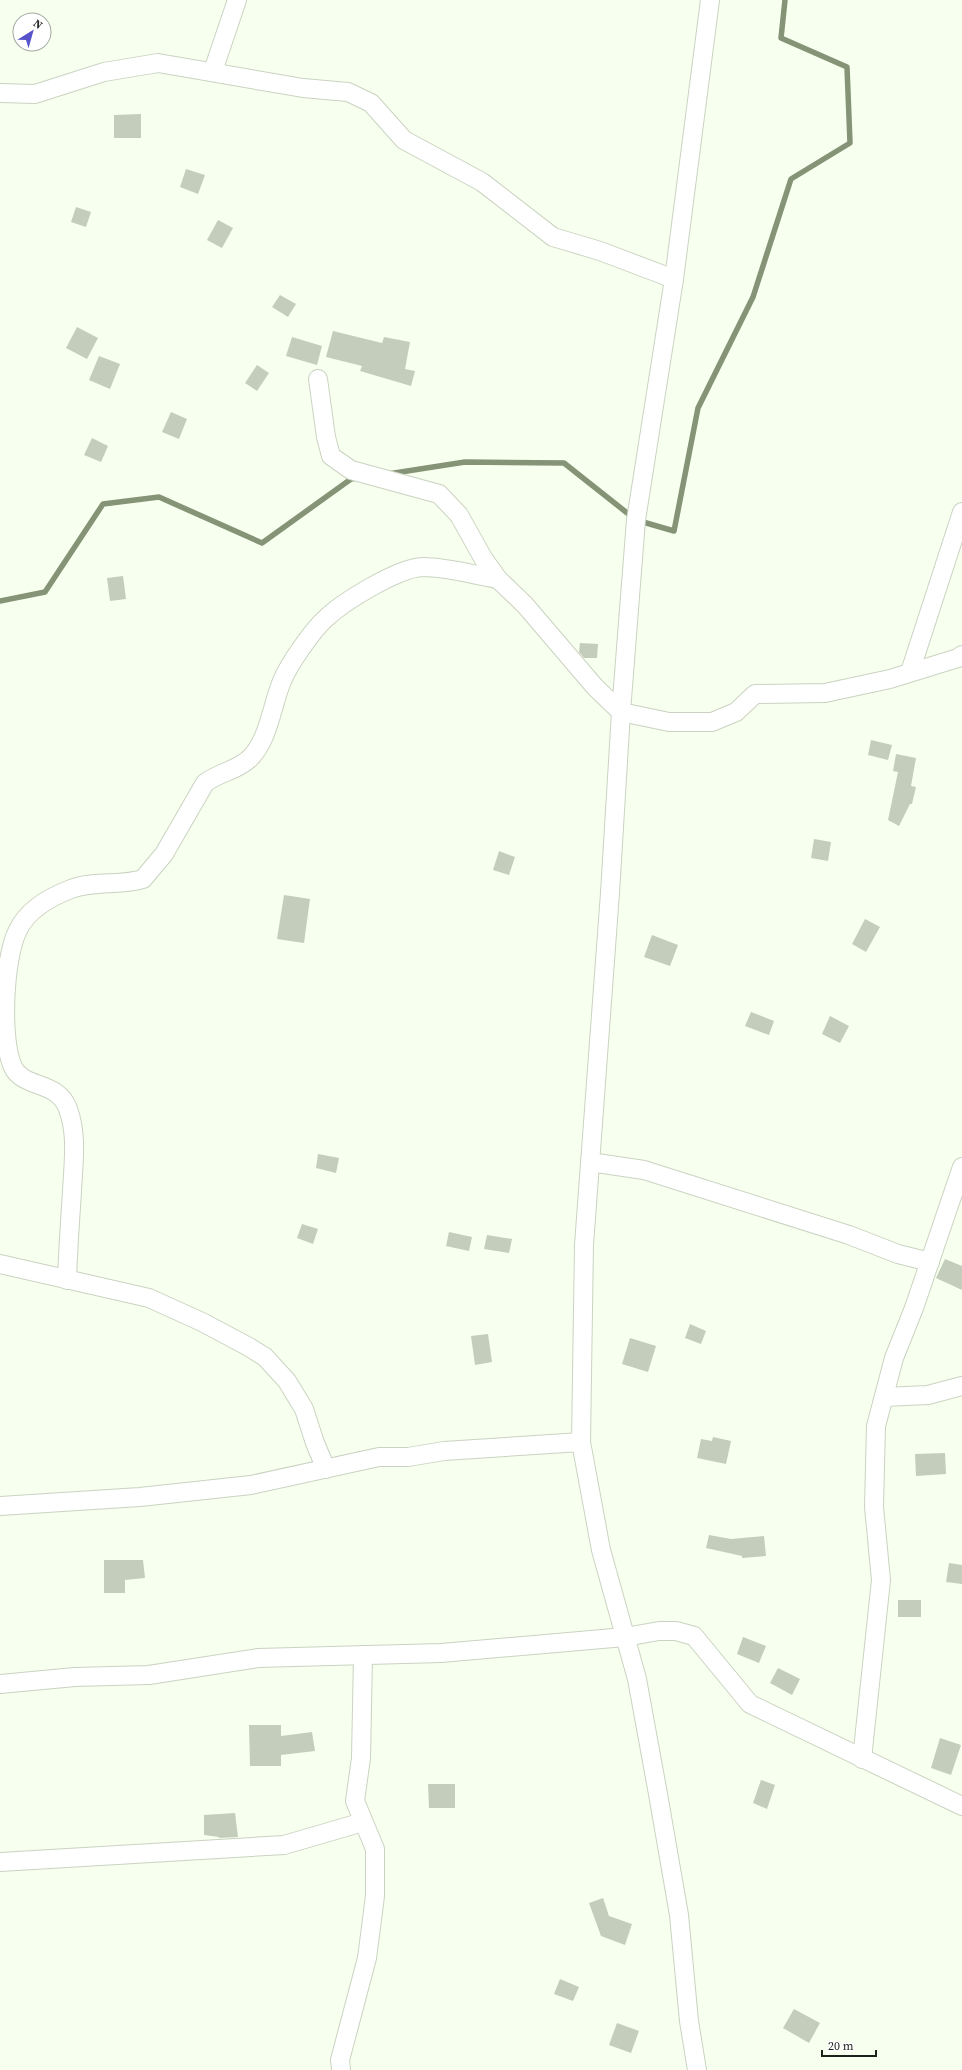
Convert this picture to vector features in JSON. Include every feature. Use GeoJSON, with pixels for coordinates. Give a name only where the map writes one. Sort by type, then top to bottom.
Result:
{"type":"FeatureCollection","features":[{"type":"Feature","properties":{"kind":"street"},"geometry":{"type":"LineString","coordinates":[[213,71],[237,0]]}},
{"type":"Feature","properties":{"kind":"street"},"geometry":{"type":"LineString","coordinates":[[697,2070],[689,2021],[680,1915],[636,1678],[601,1550],[581,1442],[584,1245],[610,893],[621,712],[636,520],[674,279],[710,0]]}},
{"type":"Feature","properties":{"kind":"street"},"geometry":{"type":"LineString","coordinates":[[0,93],[35,94],[104,72],[158,64],[213,71],[303,88],[348,92],[371,103],[404,140],[482,182],[553,237],[600,251],[674,279]]}},
{"type":"Feature","properties":{"kind":"street"},"geometry":{"type":"LineString","coordinates":[[318,379],[326,437],[331,456],[351,470],[439,494],[459,515],[483,558],[498,579],[525,605],[596,686],[621,712],[669,722],[712,722],[736,712],[755,694],[825,693],[890,679],[958,658],[962,655]]}},
{"type":"Feature","properties":{"kind":"street"},"geometry":{"type":"LineString","coordinates":[[910,672],[962,512]]}},
{"type":"Feature","properties":{"kind":"street"},"geometry":{"type":"LineString","coordinates":[[67,1280],[75,1135],[68,1108],[60,1095],[52,1089],[19,1076],[13,1067],[8,1050],[5,1016],[7,984],[10,953],[18,930],[34,909],[56,895],[74,888],[143,879],[164,854],[205,783],[213,777],[246,762],[252,756],[260,745],[282,680],[289,668],[324,619],[345,603],[404,570],[423,567],[498,579]]}},
{"type":"Feature","properties":{"kind":"street"},"geometry":{"type":"LineString","coordinates":[[590,1162],[644,1170],[849,1235],[898,1254],[930,1262]]}},
{"type":"Feature","properties":{"kind":"street"},"geometry":{"type":"LineString","coordinates":[[862,1759],[881,1580],[874,1507],[876,1426],[894,1358],[914,1308],[962,1167]]}},
{"type":"Feature","properties":{"kind":"street"},"geometry":{"type":"LineString","coordinates":[[0,1264],[149,1298],[202,1322],[249,1346],[265,1357],[287,1381],[304,1409],[315,1443],[326,1468]]}},
{"type":"Feature","properties":{"kind":"street"},"geometry":{"type":"LineString","coordinates":[[884,1397],[928,1395],[962,1386]]}},
{"type":"Feature","properties":{"kind":"street"},"geometry":{"type":"LineString","coordinates":[[0,1506],[140,1497],[251,1485],[326,1468],[353,1464],[379,1457],[408,1457],[444,1450],[581,1442]]}},
{"type":"Feature","properties":{"kind":"street"},"geometry":{"type":"LineString","coordinates":[[0,1684],[75,1677],[149,1675],[258,1658],[441,1653],[625,1637],[659,1631],[676,1631],[694,1636],[750,1704],[962,1806]]}},
{"type":"Feature","properties":{"kind":"street"},"geometry":{"type":"LineString","coordinates":[[341,2070],[340,2060],[367,1958],[374,1896],[375,1849],[363,1822],[356,1801],[361,1758],[364,1655]]}},
{"type":"Feature","properties":{"kind":"street"},"geometry":{"type":"LineString","coordinates":[[0,1862],[284,1845],[363,1822]]}},
{"type":"Feature","properties":{"kind":"building"},"geometry":{"type":"Polygon","coordinates":[[[141,114],[141,138],[114,138],[114,115],[141,114]]]}},
{"type":"Feature","properties":{"kind":"building"},"geometry":{"type":"Polygon","coordinates":[[[186,169],[205,175],[198,194],[180,187],[186,169]]]}},
{"type":"Feature","properties":{"kind":"building"},"geometry":{"type":"Polygon","coordinates":[[[76,207],[91,212],[86,227],[71,222],[76,207]]]}},
{"type":"Feature","properties":{"kind":"building"},"geometry":{"type":"Polygon","coordinates":[[[218,220],[233,228],[222,248],[207,240],[218,220]]]}},
{"type":"Feature","properties":{"kind":"building"},"geometry":{"type":"Polygon","coordinates":[[[280,295],[296,304],[288,317],[272,307],[280,295]]]}},
{"type":"Feature","properties":{"kind":"building"},"geometry":{"type":"Polygon","coordinates":[[[77,327],[98,338],[87,359],[66,348],[77,327]]]}},
{"type":"Feature","properties":{"kind":"building"},"geometry":{"type":"Polygon","coordinates":[[[333,331],[382,343],[384,337],[410,342],[405,369],[415,371],[411,386],[360,371],[362,366],[326,357],[333,331]]]}},
{"type":"Feature","properties":{"kind":"building"},"geometry":{"type":"Polygon","coordinates":[[[292,337],[322,346],[317,365],[286,356],[292,337]]]}},
{"type":"Feature","properties":{"kind":"building"},"geometry":{"type":"Polygon","coordinates":[[[99,356],[120,364],[110,389],[89,380],[99,356]]]}},
{"type":"Feature","properties":{"kind":"building"},"geometry":{"type":"Polygon","coordinates":[[[257,365],[269,373],[257,391],[245,383],[257,365]]]}},
{"type":"Feature","properties":{"kind":"building"},"geometry":{"type":"Polygon","coordinates":[[[171,412],[187,419],[179,439],[162,432],[171,412]]]}},
{"type":"Feature","properties":{"kind":"building"},"geometry":{"type":"Polygon","coordinates":[[[92,438],[108,446],[101,462],[84,455],[92,438]]]}},
{"type":"Feature","properties":{"kind":"building"},"geometry":{"type":"Polygon","coordinates":[[[123,576],[126,599],[110,601],[107,578],[123,576]]]}},
{"type":"Feature","properties":{"kind":"building"},"geometry":{"type":"Polygon","coordinates":[[[580,643],[598,644],[597,658],[584,658],[579,652],[580,643]]]}},
{"type":"Feature","properties":{"kind":"building"},"geometry":{"type":"Polygon","coordinates":[[[871,740],[892,745],[888,760],[868,755],[871,740]]]}},
{"type":"Feature","properties":{"kind":"building"},"geometry":{"type":"Polygon","coordinates":[[[896,754],[916,758],[911,786],[916,787],[912,804],[910,804],[899,826],[888,820],[898,772],[893,771],[896,754]]]}},
{"type":"Feature","properties":{"kind":"building"},"geometry":{"type":"Polygon","coordinates":[[[814,839],[831,842],[828,861],[811,858],[814,839]]]}},
{"type":"Feature","properties":{"kind":"building"},"geometry":{"type":"Polygon","coordinates":[[[499,851],[515,857],[509,875],[493,870],[499,851]]]}},
{"type":"Feature","properties":{"kind":"building"},"geometry":{"type":"Polygon","coordinates":[[[284,895],[310,899],[304,943],[277,939],[284,895]]]}},
{"type":"Feature","properties":{"kind":"building"},"geometry":{"type":"Polygon","coordinates":[[[865,919],[880,927],[866,952],[852,944],[865,919]]]}},
{"type":"Feature","properties":{"kind":"building"},"geometry":{"type":"Polygon","coordinates":[[[652,935],[678,945],[670,966],[644,957],[652,935]]]}},
{"type":"Feature","properties":{"kind":"building"},"geometry":{"type":"Polygon","coordinates":[[[751,1012],[774,1021],[769,1035],[745,1026],[751,1012]]]}},
{"type":"Feature","properties":{"kind":"building"},"geometry":{"type":"Polygon","coordinates":[[[830,1016],[849,1026],[840,1043],[822,1034],[830,1016]]]}},
{"type":"Feature","properties":{"kind":"building"},"geometry":{"type":"Polygon","coordinates":[[[318,1154],[339,1158],[336,1173],[316,1168],[318,1154]]]}},
{"type":"Feature","properties":{"kind":"building"},"geometry":{"type":"Polygon","coordinates":[[[302,1224],[318,1229],[313,1244],[297,1238],[302,1224]]]}},
{"type":"Feature","properties":{"kind":"building"},"geometry":{"type":"Polygon","coordinates":[[[449,1232],[472,1237],[469,1251],[446,1246],[449,1232]]]}},
{"type":"Feature","properties":{"kind":"building"},"geometry":{"type":"Polygon","coordinates":[[[487,1235],[512,1239],[509,1253],[484,1249],[487,1235]]]}},
{"type":"Feature","properties":{"kind":"building"},"geometry":{"type":"Polygon","coordinates":[[[945,1259],[962,1266],[962,1290],[936,1278],[945,1259]]]}},
{"type":"Feature","properties":{"kind":"building"},"geometry":{"type":"Polygon","coordinates":[[[690,1324],[706,1331],[701,1344],[685,1338],[690,1324]]]}},
{"type":"Feature","properties":{"kind":"building"},"geometry":{"type":"Polygon","coordinates":[[[488,1334],[492,1362],[475,1365],[471,1336],[488,1334]]]}},
{"type":"Feature","properties":{"kind":"building"},"geometry":{"type":"Polygon","coordinates":[[[630,1338],[656,1346],[648,1372],[622,1364],[630,1338]]]}},
{"type":"Feature","properties":{"kind":"building"},"geometry":{"type":"Polygon","coordinates":[[[713,1437],[731,1441],[726,1464],[697,1458],[701,1439],[712,1441],[713,1437]]]}},
{"type":"Feature","properties":{"kind":"building"},"geometry":{"type":"Polygon","coordinates":[[[945,1453],[946,1474],[916,1476],[915,1454],[945,1453]]]}},
{"type":"Feature","properties":{"kind":"building"},"geometry":{"type":"Polygon","coordinates":[[[709,1535],[731,1539],[764,1536],[766,1556],[742,1558],[742,1556],[706,1548],[709,1535]]]}},
{"type":"Feature","properties":{"kind":"building"},"geometry":{"type":"Polygon","coordinates":[[[104,1560],[143,1560],[145,1578],[125,1580],[125,1593],[104,1593],[104,1560]]]}},
{"type":"Feature","properties":{"kind":"building"},"geometry":{"type":"Polygon","coordinates":[[[949,1563],[962,1565],[962,1584],[946,1582],[949,1563]]]}},
{"type":"Feature","properties":{"kind":"building"},"geometry":{"type":"Polygon","coordinates":[[[898,1600],[921,1600],[921,1617],[898,1617],[898,1600]]]}},
{"type":"Feature","properties":{"kind":"building"},"geometry":{"type":"Polygon","coordinates":[[[743,1637],[766,1646],[759,1663],[737,1654],[743,1637]]]}},
{"type":"Feature","properties":{"kind":"building"},"geometry":{"type":"Polygon","coordinates":[[[778,1668],[800,1679],[792,1695],[770,1683],[778,1668]]]}},
{"type":"Feature","properties":{"kind":"building"},"geometry":{"type":"Polygon","coordinates":[[[249,1725],[281,1725],[281,1736],[312,1732],[315,1751],[281,1755],[281,1766],[250,1766],[249,1725]]]}},
{"type":"Feature","properties":{"kind":"building"},"geometry":{"type":"Polygon","coordinates":[[[940,1738],[961,1745],[951,1775],[931,1768],[940,1738]]]}},
{"type":"Feature","properties":{"kind":"building"},"geometry":{"type":"Polygon","coordinates":[[[761,1780],[775,1785],[767,1809],[753,1803],[761,1780]]]}},
{"type":"Feature","properties":{"kind":"building"},"geometry":{"type":"Polygon","coordinates":[[[428,1784],[455,1784],[455,1808],[429,1808],[428,1784]]]}},
{"type":"Feature","properties":{"kind":"building"},"geometry":{"type":"Polygon","coordinates":[[[235,1813],[238,1837],[219,1838],[204,1835],[204,1815],[235,1813]]]}},
{"type":"Feature","properties":{"kind":"building"},"geometry":{"type":"Polygon","coordinates":[[[603,1898],[609,1916],[632,1924],[625,1945],[601,1936],[589,1903],[603,1898]]]}},
{"type":"Feature","properties":{"kind":"building"},"geometry":{"type":"Polygon","coordinates":[[[560,1979],[579,1987],[573,2001],[554,1994],[560,1979]]]}},
{"type":"Feature","properties":{"kind":"building"},"geometry":{"type":"Polygon","coordinates":[[[794,2009],[820,2023],[809,2043],[783,2028],[794,2009]]]}},
{"type":"Feature","properties":{"kind":"building"},"geometry":{"type":"Polygon","coordinates":[[[617,2023],[639,2031],[631,2053],[609,2045],[617,2023]]]}},
{"type":"Feature","properties":{"kind":"waterway"},"geometry":{"type":"LineString","coordinates":[[388,474],[465,462],[564,463],[636,520],[674,531],[698,408],[753,297],[791,179],[850,143],[847,67],[781,38],[785,0]]}},
{"type":"Feature","properties":{"kind":"waterway"},"geometry":{"type":"LineString","coordinates":[[0,601],[45,592],[103,504],[159,497],[262,543],[351,479],[357,478]]}}]}
